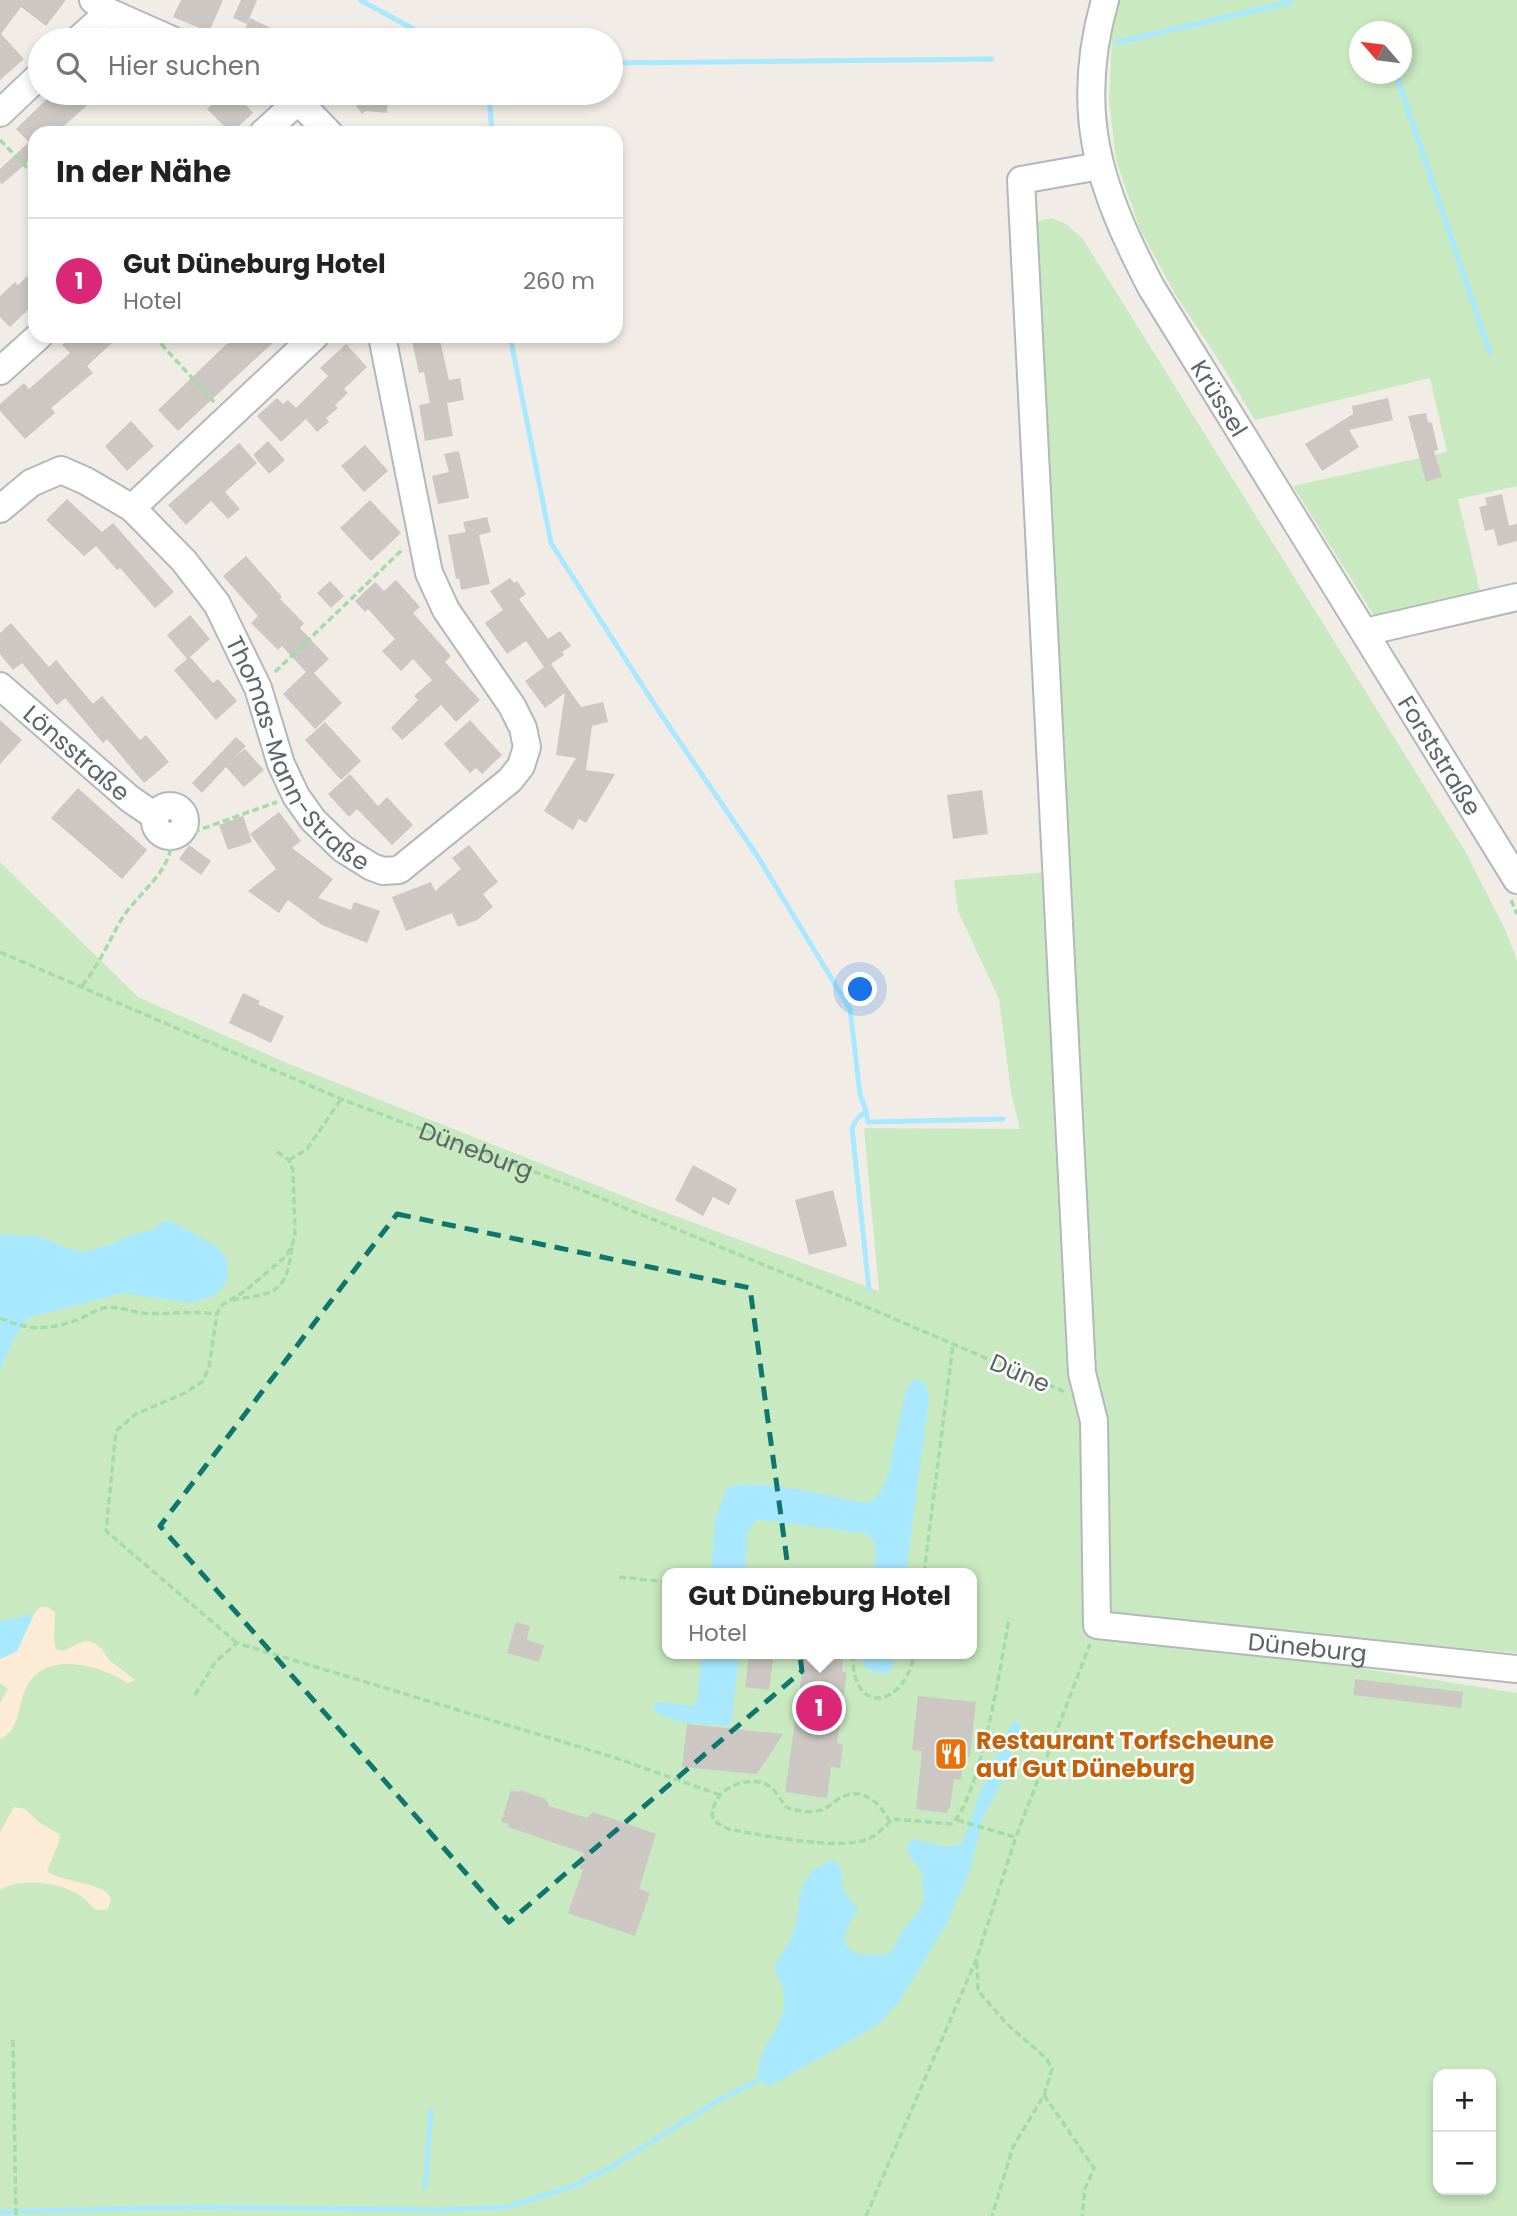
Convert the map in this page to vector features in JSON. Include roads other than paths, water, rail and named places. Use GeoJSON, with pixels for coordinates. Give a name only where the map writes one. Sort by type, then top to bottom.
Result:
{"type":"FeatureCollection","features":[{"type":"Feature","properties":{"kind":"street","name":"Krüssel"},"geometry":{"type":"LineString","coordinates":[[1105,0],[1094,47],[1091,75],[1092,124],[1106,190],[1124,234],[1151,287],[1365,632]]}},
{"type":"Feature","properties":{"kind":"street"},"geometry":{"type":"LineString","coordinates":[[86,28],[101,6],[147,28]]}},
{"type":"Feature","properties":{"kind":"street"},"geometry":{"type":"LineString","coordinates":[[0,113],[28,86]]}},
{"type":"Feature","properties":{"kind":"street"},"geometry":{"type":"LineString","coordinates":[[267,126],[284,105]]}},
{"type":"Feature","properties":{"kind":"street"},"geometry":{"type":"LineString","coordinates":[[299,105],[321,126]]}},
{"type":"Feature","properties":{"kind":"street","name":"Düneburg"},"geometry":{"type":"LineString","coordinates":[[1100,166],[1021,180],[1082,1373],[1094,1421],[1097,1625],[1517,1669]]}},
{"type":"Feature","properties":{"kind":"street"},"geometry":{"type":"LineString","coordinates":[[0,371],[31,343]]}},
{"type":"Feature","properties":{"kind":"street"},"geometry":{"type":"LineString","coordinates":[[132,508],[307,343]]}},
{"type":"Feature","properties":{"kind":"street","name":"Thomas-Mann-Straße"},"geometry":{"type":"LineString","coordinates":[[0,509],[31,483],[61,470],[132,508],[184,561],[217,604],[258,688],[281,764],[296,796],[313,820],[343,849],[372,867],[383,871],[398,870],[510,780],[521,765],[527,747],[523,728],[512,706],[446,610],[429,573],[383,343]]}},
{"type":"Feature","properties":{"kind":"street"},"geometry":{"type":"LineString","coordinates":[[1365,632],[1517,597]]}},
{"type":"Feature","properties":{"kind":"street","name":"Forststraße"},"geometry":{"type":"LineString","coordinates":[[1365,632],[1517,880]]}},
{"type":"Feature","properties":{"kind":"street","name":"Lönsstraße"},"geometry":{"type":"LineString","coordinates":[[0,686],[130,799],[155,816],[166,806],[176,807],[185,818],[177,833]]}},
{"type":"Feature","properties":{"kind":"water"},"geometry":{"type":"Polygon","coordinates":[[[163,1221],[170,1221],[216,1246],[227,1261],[228,1277],[222,1288],[213,1296],[191,1303],[123,1293],[28,1318],[14,1338],[0,1371],[0,1234],[39,1236],[66,1248],[84,1252],[150,1231],[163,1221]]]}},
{"type":"Feature","properties":{"kind":"water"},"geometry":{"type":"Polygon","coordinates":[[[912,1379],[925,1382],[929,1399],[907,1568],[874,1568],[875,1546],[871,1537],[866,1534],[756,1520],[747,1535],[745,1568],[711,1568],[715,1520],[727,1488],[740,1485],[775,1486],[867,1503],[880,1493],[887,1478],[905,1395],[912,1379]]]}},
{"type":"Feature","properties":{"kind":"water"},"geometry":{"type":"Polygon","coordinates":[[[34,1614],[17,1651],[0,1659],[0,1621],[34,1614]]]}},
{"type":"Feature","properties":{"kind":"water"},"geometry":{"type":"Polygon","coordinates":[[[701,1659],[738,1659],[731,1726],[677,1721],[659,1714],[653,1708],[656,1702],[692,1706],[697,1703],[701,1659]]]}},
{"type":"Feature","properties":{"kind":"water"},"geometry":{"type":"Polygon","coordinates":[[[862,1659],[894,1659],[892,1668],[885,1674],[868,1670],[862,1659]]]}},
{"type":"Feature","properties":{"kind":"water"},"geometry":{"type":"Polygon","coordinates":[[[1018,1721],[1021,1724],[998,1790],[983,1817],[970,1870],[947,1923],[899,2002],[876,2026],[770,2086],[758,2080],[762,2055],[778,2025],[784,2005],[783,1990],[774,1967],[791,1938],[804,1882],[819,1867],[832,1860],[836,1863],[841,1870],[845,1893],[858,1909],[845,1935],[845,1943],[854,1952],[861,1954],[891,1953],[903,1929],[918,1913],[924,1898],[922,1872],[909,1855],[907,1845],[913,1839],[947,1847],[962,1844],[980,1793],[1011,1724],[1018,1721]]]}},
{"type":"Feature","properties":{"kind":"waterway"},"geometry":{"type":"LineString","coordinates":[[360,0],[412,28]]}},
{"type":"Feature","properties":{"kind":"waterway"},"geometry":{"type":"LineString","coordinates":[[1118,42],[1291,2]]}},
{"type":"Feature","properties":{"kind":"waterway"},"geometry":{"type":"LineString","coordinates":[[623,63],[992,59]]}},
{"type":"Feature","properties":{"kind":"waterway"},"geometry":{"type":"LineString","coordinates":[[1399,84],[1490,353]]}},
{"type":"Feature","properties":{"kind":"waterway"},"geometry":{"type":"LineString","coordinates":[[490,105],[491,126]]}},
{"type":"Feature","properties":{"kind":"waterway"},"geometry":{"type":"LineString","coordinates":[[511,343],[551,543],[660,713],[758,857],[850,1009],[860,1094],[866,1111],[852,1128],[869,1289]]}},
{"type":"Feature","properties":{"kind":"waterway"},"geometry":{"type":"LineString","coordinates":[[866,1111],[868,1122],[1003,1119]]}},
{"type":"Feature","properties":{"kind":"waterway"},"geometry":{"type":"LineString","coordinates":[[0,2212],[200,2207],[440,2210],[507,2207],[571,2187],[611,2167],[717,2101],[758,2080]]}},
{"type":"Feature","properties":{"kind":"waterway"},"geometry":{"type":"LineString","coordinates":[[425,2187],[431,2111]]}},
{"type":"Feature","properties":{"kind":"place","name":"Gut Düneburg Hotel"},"geometry":{"type":"Point","coordinates":[819,1708]}},
{"type":"Feature","properties":{"kind":"place","name":"Restaurant Torfscheune auf Gut Düneburg"},"geometry":{"type":"Point","coordinates":[951,1754]}}]}
